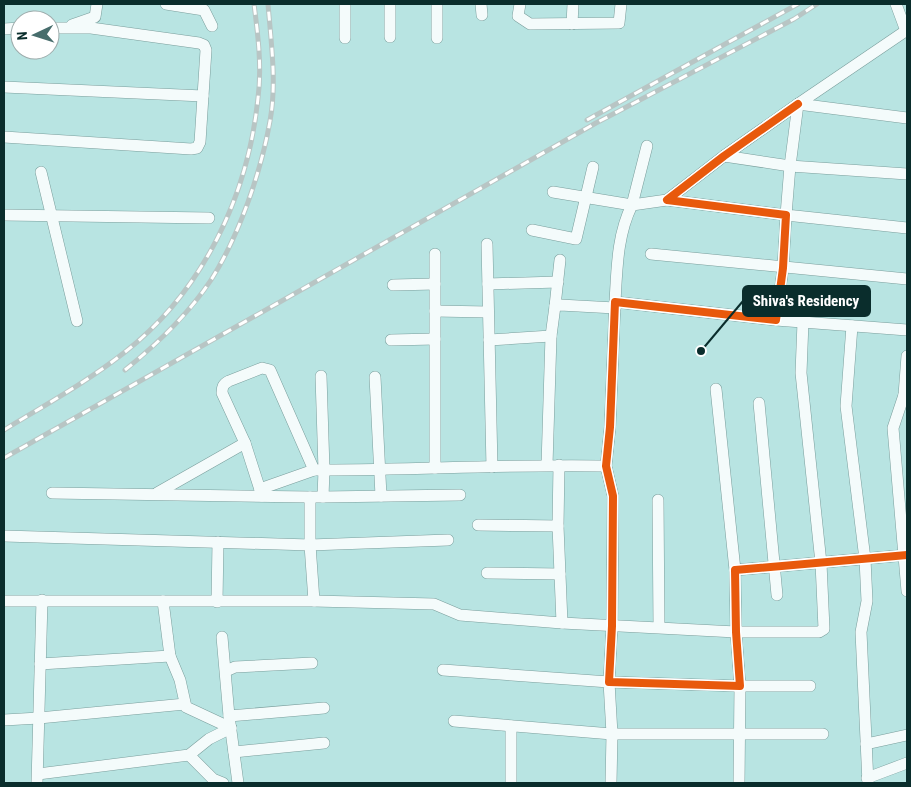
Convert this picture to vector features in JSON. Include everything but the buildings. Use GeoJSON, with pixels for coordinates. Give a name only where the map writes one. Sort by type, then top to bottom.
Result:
{"type":"FeatureCollection","features":[{"type":"Feature","properties":{"kind":"street"},"geometry":{"type":"LineString","coordinates":[[64,28],[93,18],[96,14],[96,4]]}},
{"type":"Feature","properties":{"kind":"street"},"geometry":{"type":"LineString","coordinates":[[166,4],[204,10],[212,26]]}},
{"type":"Feature","properties":{"kind":"street"},"geometry":{"type":"LineString","coordinates":[[344,4],[345,38]]}},
{"type":"Feature","properties":{"kind":"street"},"geometry":{"type":"LineString","coordinates":[[390,4],[390,37]]}},
{"type":"Feature","properties":{"kind":"street"},"geometry":{"type":"LineString","coordinates":[[438,4],[438,38]]}},
{"type":"Feature","properties":{"kind":"street"},"geometry":{"type":"LineString","coordinates":[[520,4],[518,16],[530,24],[619,24],[621,4]]}},
{"type":"Feature","properties":{"kind":"street"},"geometry":{"type":"LineString","coordinates":[[572,24],[573,4]]}},
{"type":"Feature","properties":{"kind":"street"},"geometry":{"type":"LineString","coordinates":[[667,200],[724,156],[907,31],[896,4]]}},
{"type":"Feature","properties":{"kind":"street"},"geometry":{"type":"LineString","coordinates":[[4,137],[197,148],[200,142],[206,50],[204,45],[91,28],[60,28]]}},
{"type":"Feature","properties":{"kind":"street"},"geometry":{"type":"LineString","coordinates":[[4,87],[203,96]]}},
{"type":"Feature","properties":{"kind":"street"},"geometry":{"type":"LineString","coordinates":[[798,104],[907,118]]}},
{"type":"Feature","properties":{"kind":"street"},"geometry":{"type":"LineString","coordinates":[[776,320],[783,268],[790,166],[798,104]]}},
{"type":"Feature","properties":{"kind":"street"},"geometry":{"type":"LineString","coordinates":[[611,783],[612,734],[609,682],[612,626],[613,496],[606,466],[610,427],[615,305],[618,252],[647,146]]}},
{"type":"Feature","properties":{"kind":"street"},"geometry":{"type":"LineString","coordinates":[[724,156],[790,166],[907,174]]}},
{"type":"Feature","properties":{"kind":"street"},"geometry":{"type":"LineString","coordinates":[[532,230],[576,239],[593,167]]}},
{"type":"Feature","properties":{"kind":"street"},"geometry":{"type":"LineString","coordinates":[[41,172],[77,321]]}},
{"type":"Feature","properties":{"kind":"street"},"geometry":{"type":"LineString","coordinates":[[553,192],[632,205],[667,200],[907,228]]}},
{"type":"Feature","properties":{"kind":"street"},"geometry":{"type":"LineString","coordinates":[[4,214],[209,218]]}},
{"type":"Feature","properties":{"kind":"street"},"geometry":{"type":"LineString","coordinates":[[488,244],[488,340],[492,467]]}},
{"type":"Feature","properties":{"kind":"street"},"geometry":{"type":"LineString","coordinates":[[434,254],[435,468]]}},
{"type":"Feature","properties":{"kind":"street"},"geometry":{"type":"LineString","coordinates":[[651,254],[907,280]]}},
{"type":"Feature","properties":{"kind":"street"},"geometry":{"type":"LineString","coordinates":[[547,465],[551,336],[560,260]]}},
{"type":"Feature","properties":{"kind":"street"},"geometry":{"type":"LineString","coordinates":[[488,284],[558,282]]}},
{"type":"Feature","properties":{"kind":"street"},"geometry":{"type":"LineString","coordinates":[[394,285],[435,284]]}},
{"type":"Feature","properties":{"kind":"street"},"geometry":{"type":"LineString","coordinates":[[555,306],[615,305],[907,330]]}},
{"type":"Feature","properties":{"kind":"street"},"geometry":{"type":"LineString","coordinates":[[435,312],[488,312]]}},
{"type":"Feature","properties":{"kind":"street"},"geometry":{"type":"LineString","coordinates":[[4,601],[314,601],[434,604],[460,615],[562,623],[736,632],[820,632],[824,629],[821,563],[801,373],[803,322]]}},
{"type":"Feature","properties":{"kind":"street"},"geometry":{"type":"LineString","coordinates":[[852,326],[846,406],[865,559],[867,601],[861,632],[868,781],[907,763]]}},
{"type":"Feature","properties":{"kind":"street"},"geometry":{"type":"LineString","coordinates":[[488,340],[551,336]]}},
{"type":"Feature","properties":{"kind":"street"},"geometry":{"type":"LineString","coordinates":[[391,340],[435,339]]}},
{"type":"Feature","properties":{"kind":"street"},"geometry":{"type":"LineString","coordinates":[[907,356],[905,396],[894,428],[907,591]]}},
{"type":"Feature","properties":{"kind":"street"},"geometry":{"type":"LineString","coordinates":[[261,492],[245,443],[222,393],[222,388],[224,383],[262,368],[270,370],[319,470]]}},
{"type":"Feature","properties":{"kind":"street"},"geometry":{"type":"LineString","coordinates":[[321,376],[319,470],[323,497]]}},
{"type":"Feature","properties":{"kind":"street"},"geometry":{"type":"LineString","coordinates":[[375,377],[381,496]]}},
{"type":"Feature","properties":{"kind":"street"},"geometry":{"type":"LineString","coordinates":[[716,390],[735,570],[736,632],[740,686],[740,783]]}},
{"type":"Feature","properties":{"kind":"street"},"geometry":{"type":"LineString","coordinates":[[759,403],[777,595]]}},
{"type":"Feature","properties":{"kind":"street"},"geometry":{"type":"LineString","coordinates":[[156,493],[245,443]]}},
{"type":"Feature","properties":{"kind":"street"},"geometry":{"type":"LineString","coordinates":[[261,492],[319,470],[547,465],[606,466]]}},
{"type":"Feature","properties":{"kind":"street"},"geometry":{"type":"LineString","coordinates":[[559,465],[558,526],[562,623]]}},
{"type":"Feature","properties":{"kind":"street"},"geometry":{"type":"LineString","coordinates":[[52,493],[261,492],[310,497],[460,495]]}},
{"type":"Feature","properties":{"kind":"street"},"geometry":{"type":"LineString","coordinates":[[310,497],[310,545],[314,601]]}},
{"type":"Feature","properties":{"kind":"street"},"geometry":{"type":"LineString","coordinates":[[658,500],[659,627]]}},
{"type":"Feature","properties":{"kind":"street"},"geometry":{"type":"LineString","coordinates":[[478,525],[558,526]]}},
{"type":"Feature","properties":{"kind":"street"},"geometry":{"type":"LineString","coordinates":[[4,536],[310,545],[448,540]]}},
{"type":"Feature","properties":{"kind":"street"},"geometry":{"type":"LineString","coordinates":[[217,602],[218,542]]}},
{"type":"Feature","properties":{"kind":"street"},"geometry":{"type":"LineString","coordinates":[[735,570],[905,555]]}},
{"type":"Feature","properties":{"kind":"street"},"geometry":{"type":"LineString","coordinates":[[487,573],[560,574]]}},
{"type":"Feature","properties":{"kind":"street"},"geometry":{"type":"LineString","coordinates":[[42,600],[38,778],[189,755],[209,739],[231,728]]}},
{"type":"Feature","properties":{"kind":"street"},"geometry":{"type":"LineString","coordinates":[[163,601],[170,656],[180,680],[185,704],[188,709],[231,728]]}},
{"type":"Feature","properties":{"kind":"street"},"geometry":{"type":"LineString","coordinates":[[222,637],[229,716],[238,783]]}},
{"type":"Feature","properties":{"kind":"street"},"geometry":{"type":"LineString","coordinates":[[40,664],[170,656]]}},
{"type":"Feature","properties":{"kind":"street"},"geometry":{"type":"LineString","coordinates":[[226,671],[236,667],[312,663]]}},
{"type":"Feature","properties":{"kind":"street"},"geometry":{"type":"LineString","coordinates":[[443,670],[609,682],[810,686]]}},
{"type":"Feature","properties":{"kind":"street"},"geometry":{"type":"LineString","coordinates":[[4,720],[185,704]]}},
{"type":"Feature","properties":{"kind":"street"},"geometry":{"type":"LineString","coordinates":[[229,716],[324,708]]}},
{"type":"Feature","properties":{"kind":"street"},"geometry":{"type":"LineString","coordinates":[[454,722],[612,734],[823,734]]}},
{"type":"Feature","properties":{"kind":"street"},"geometry":{"type":"LineString","coordinates":[[510,783],[511,726]]}},
{"type":"Feature","properties":{"kind":"street"},"geometry":{"type":"LineString","coordinates":[[866,744],[907,735]]}},
{"type":"Feature","properties":{"kind":"street"},"geometry":{"type":"LineString","coordinates":[[234,752],[324,743]]}},
{"type":"Feature","properties":{"kind":"street"},"geometry":{"type":"LineString","coordinates":[[189,755],[213,779],[223,783]]}},
{"type":"Feature","properties":{"kind":"railway"},"geometry":{"type":"LineString","coordinates":[[4,430],[81,383],[125,352],[153,328],[199,271],[217,239],[232,205],[253,135],[260,75],[254,4]]}},
{"type":"Feature","properties":{"kind":"railway"},"geometry":{"type":"LineString","coordinates":[[125,370],[149,350],[182,317],[202,293],[221,263],[240,224],[261,161],[272,107],[273,62],[268,4]]}},
{"type":"Feature","properties":{"kind":"railway"},"geometry":{"type":"LineString","coordinates":[[587,120],[798,4]]}},
{"type":"Feature","properties":{"kind":"railway"},"geometry":{"type":"LineString","coordinates":[[4,458],[596,123],[794,19],[817,4]]}},
{"type":"Feature","properties":{"kind":"cycle path"},"geometry":{"type":"LineString","coordinates":[[798,104],[724,156],[667,200],[786,215],[783,268],[776,320],[615,302],[610,427],[606,466],[613,496],[612,626],[609,682],[740,686],[736,632],[735,570],[907,555]]}},
{"type":"Feature","properties":{"kind":"place","name":"Shiva's Residency"},"geometry":{"type":"Point","coordinates":[701,351]}}]}
